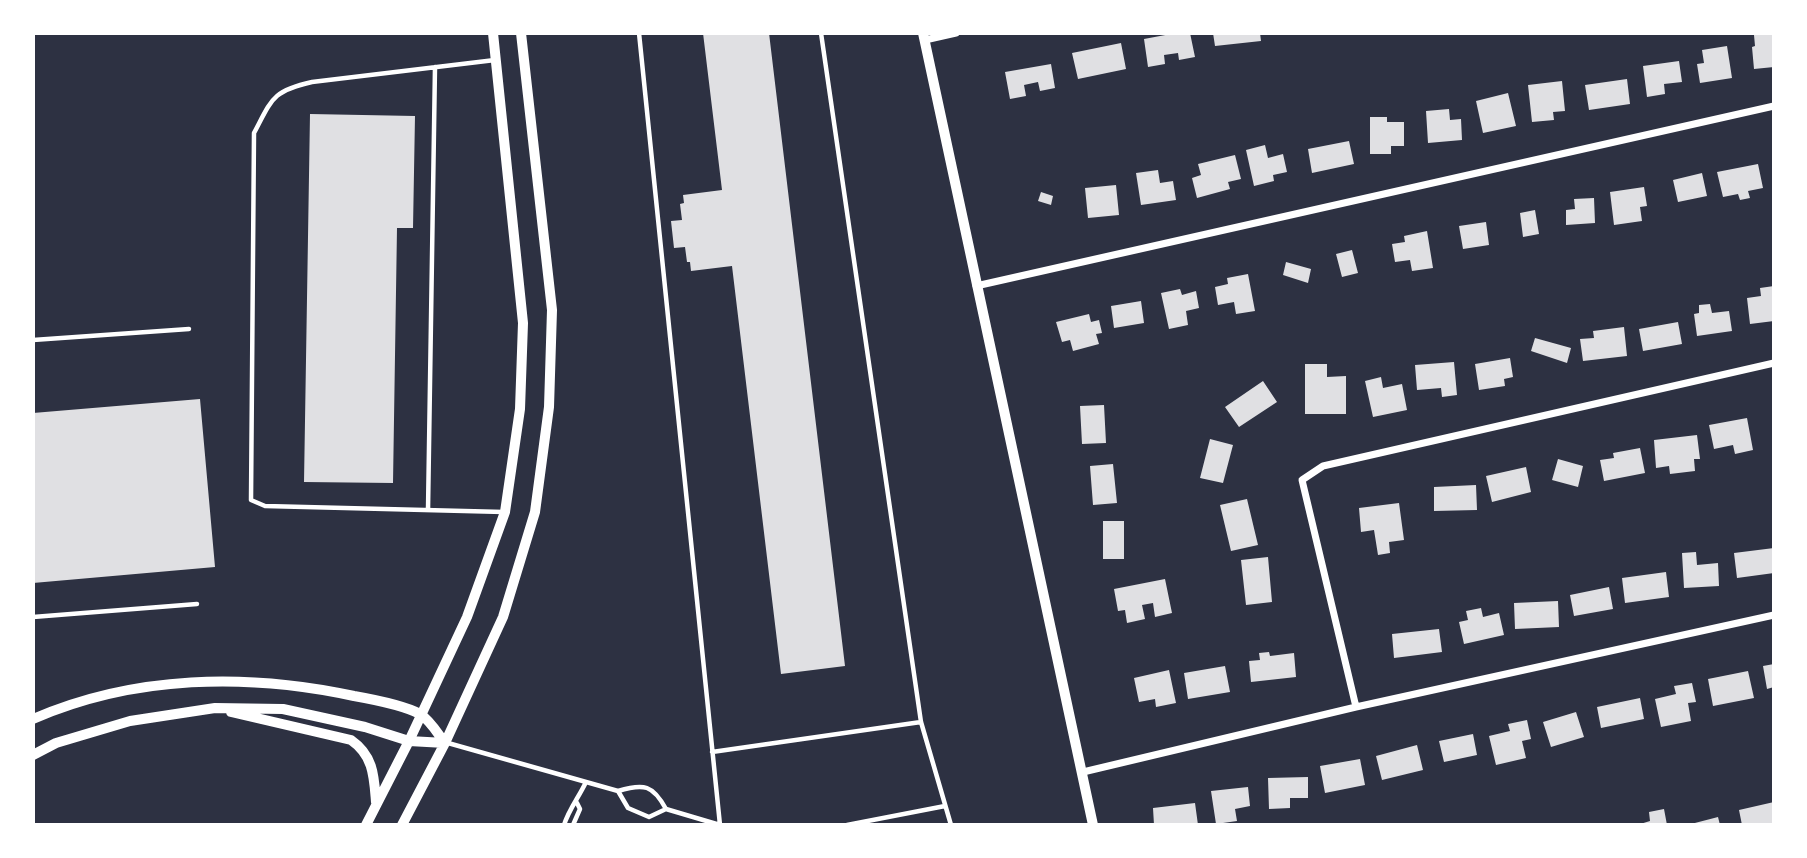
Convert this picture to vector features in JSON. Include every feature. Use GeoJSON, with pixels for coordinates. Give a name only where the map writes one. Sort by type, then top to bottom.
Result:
{"type":"FeatureCollection","features":[{"type":"Feature","properties":{"kind":"main road"},"geometry":{"type":"LineString","coordinates":[[366,825],[422,715],[467,617],[505,512],[520,409],[523,323],[493,33]]}},
{"type":"Feature","properties":{"kind":"main road"},"geometry":{"type":"LineString","coordinates":[[402,825],[445,743],[503,617],[535,512],[549,407],[552,310],[521,33]]}},
{"type":"Feature","properties":{"kind":"main road"},"geometry":{"type":"LineString","coordinates":[[33,719],[77,702],[116,693],[197,681],[265,681],[327,690],[422,715],[445,743]]}},
{"type":"Feature","properties":{"kind":"main road"},"geometry":{"type":"LineString","coordinates":[[33,755],[56,743],[130,721],[215,708],[283,709],[365,727],[409,741],[445,743]]}},
{"type":"Feature","properties":{"kind":"main road"},"geometry":{"type":"LineString","coordinates":[[215,708],[351,740],[369,757],[376,805]]}},
{"type":"Feature","properties":{"kind":"street"},"geometry":{"type":"LineString","coordinates":[[956,33],[924,37],[1094,825]]}},
{"type":"Feature","properties":{"kind":"street"},"geometry":{"type":"LineString","coordinates":[[976,286],[1774,106]]}},
{"type":"Feature","properties":{"kind":"street"},"geometry":{"type":"LineString","coordinates":[[1356,708],[1302,480],[1323,466],[1774,363]]}},
{"type":"Feature","properties":{"kind":"street"},"geometry":{"type":"LineString","coordinates":[[1083,772],[1774,615]]}},
{"type":"Feature","properties":{"kind":"lane"},"geometry":{"type":"LineString","coordinates":[[618,791],[628,808],[649,817],[666,809],[720,825],[639,33]]}},
{"type":"Feature","properties":{"kind":"lane"},"geometry":{"type":"LineString","coordinates":[[821,33],[921,722],[951,825]]}},
{"type":"Feature","properties":{"kind":"lane"},"geometry":{"type":"LineString","coordinates":[[495,60],[312,82],[288,87],[271,100],[254,133],[251,499],[265,506],[505,512]]}},
{"type":"Feature","properties":{"kind":"lane"},"geometry":{"type":"LineString","coordinates":[[428,510],[435,67]]}},
{"type":"Feature","properties":{"kind":"lane"},"geometry":{"type":"LineString","coordinates":[[33,340],[189,329]]}},
{"type":"Feature","properties":{"kind":"lane"},"geometry":{"type":"LineString","coordinates":[[33,617],[197,604]]}},
{"type":"Feature","properties":{"kind":"lane"},"geometry":{"type":"LineString","coordinates":[[712,752],[921,722]]}},
{"type":"Feature","properties":{"kind":"lane"},"geometry":{"type":"LineString","coordinates":[[445,743],[618,791],[637,785],[657,793],[666,809]]}},
{"type":"Feature","properties":{"kind":"lane"},"geometry":{"type":"LineString","coordinates":[[565,825],[571,807],[577,803],[586,782]]}},
{"type":"Feature","properties":{"kind":"lane"},"geometry":{"type":"LineString","coordinates":[[573,825],[580,808],[577,803]]}},
{"type":"Feature","properties":{"kind":"lane"},"geometry":{"type":"LineString","coordinates":[[847,825],[945,806]]}},
{"type":"Feature","properties":{"kind":"building"},"geometry":{"type":"Polygon","coordinates":[[[703,33],[769,33],[845,666],[781,674],[732,266],[691,271],[685,247],[674,248],[671,221],[682,220],[680,204],[684,203],[683,195],[722,190],[703,33]]]}},
{"type":"Feature","properties":{"kind":"building"},"geometry":{"type":"Polygon","coordinates":[[[1190,33],[1195,57],[1179,60],[1178,53],[1164,55],[1165,64],[1148,67],[1144,39],[1190,33]]]}},
{"type":"Feature","properties":{"kind":"building"},"geometry":{"type":"Polygon","coordinates":[[[1213,33],[1260,33],[1261,41],[1215,46],[1213,33]]]}},
{"type":"Feature","properties":{"kind":"building"},"geometry":{"type":"Polygon","coordinates":[[[1774,33],[1774,67],[1754,69],[1754,35],[1774,33]]]}},
{"type":"Feature","properties":{"kind":"building"},"geometry":{"type":"Polygon","coordinates":[[[1121,43],[1126,69],[1078,79],[1072,53],[1121,43]]]}},
{"type":"Feature","properties":{"kind":"building"},"geometry":{"type":"Polygon","coordinates":[[[1727,46],[1732,78],[1700,83],[1697,64],[1704,63],[1702,50],[1727,46]]]}},
{"type":"Feature","properties":{"kind":"building"},"geometry":{"type":"Polygon","coordinates":[[[1679,61],[1682,82],[1664,84],[1665,94],[1647,97],[1643,66],[1679,61]]]}},
{"type":"Feature","properties":{"kind":"building"},"geometry":{"type":"Polygon","coordinates":[[[1051,64],[1055,88],[1040,91],[1038,82],[1024,85],[1026,96],[1010,99],[1005,72],[1051,64]]]}},
{"type":"Feature","properties":{"kind":"building"},"geometry":{"type":"Polygon","coordinates":[[[1627,79],[1630,104],[1589,110],[1585,85],[1627,79]]]}},
{"type":"Feature","properties":{"kind":"building"},"geometry":{"type":"Polygon","coordinates":[[[1562,81],[1565,111],[1553,112],[1554,120],[1532,122],[1528,85],[1562,81]]]}},
{"type":"Feature","properties":{"kind":"building"},"geometry":{"type":"Polygon","coordinates":[[[1508,93],[1516,126],[1483,133],[1476,101],[1508,93]]]}},
{"type":"Feature","properties":{"kind":"building"},"geometry":{"type":"Polygon","coordinates":[[[1449,109],[1450,120],[1461,119],[1462,140],[1428,143],[1426,111],[1449,109]]]}},
{"type":"Feature","properties":{"kind":"building"},"geometry":{"type":"Polygon","coordinates":[[[310,114],[415,116],[413,228],[397,228],[393,483],[304,482],[310,114]]]}},
{"type":"Feature","properties":{"kind":"building"},"geometry":{"type":"Polygon","coordinates":[[[1370,117],[1387,117],[1387,122],[1404,122],[1404,146],[1391,146],[1391,154],[1370,154],[1370,117]]]}},
{"type":"Feature","properties":{"kind":"building"},"geometry":{"type":"Polygon","coordinates":[[[1349,141],[1354,164],[1312,173],[1308,149],[1349,141]]]}},
{"type":"Feature","properties":{"kind":"building"},"geometry":{"type":"Polygon","coordinates":[[[1265,145],[1268,158],[1283,154],[1287,172],[1273,175],[1274,181],[1254,186],[1246,150],[1265,145]]]}},
{"type":"Feature","properties":{"kind":"building"},"geometry":{"type":"Polygon","coordinates":[[[1235,155],[1241,179],[1228,182],[1230,189],[1197,198],[1192,178],[1201,175],[1198,164],[1235,155]]]}},
{"type":"Feature","properties":{"kind":"building"},"geometry":{"type":"Polygon","coordinates":[[[1758,164],[1763,188],[1748,191],[1750,198],[1740,200],[1738,194],[1723,197],[1717,172],[1758,164]]]}},
{"type":"Feature","properties":{"kind":"building"},"geometry":{"type":"Polygon","coordinates":[[[1158,170],[1160,183],[1173,181],[1176,200],[1141,205],[1136,173],[1158,170]]]}},
{"type":"Feature","properties":{"kind":"building"},"geometry":{"type":"Polygon","coordinates":[[[1702,173],[1707,196],[1678,202],[1673,180],[1702,173]]]}},
{"type":"Feature","properties":{"kind":"building"},"geometry":{"type":"Polygon","coordinates":[[[1116,185],[1119,215],[1088,218],[1085,188],[1116,185]]]}},
{"type":"Feature","properties":{"kind":"building"},"geometry":{"type":"Polygon","coordinates":[[[1644,187],[1647,206],[1640,207],[1642,221],[1614,225],[1610,192],[1644,187]]]}},
{"type":"Feature","properties":{"kind":"building"},"geometry":{"type":"Polygon","coordinates":[[[1041,192],[1053,196],[1051,205],[1038,201],[1041,192]]]}},
{"type":"Feature","properties":{"kind":"building"},"geometry":{"type":"Polygon","coordinates":[[[1594,198],[1595,223],[1566,225],[1566,210],[1575,209],[1574,199],[1594,198]]]}},
{"type":"Feature","properties":{"kind":"building"},"geometry":{"type":"Polygon","coordinates":[[[1535,210],[1539,234],[1523,237],[1520,213],[1535,210]]]}},
{"type":"Feature","properties":{"kind":"building"},"geometry":{"type":"Polygon","coordinates":[[[1486,222],[1489,245],[1463,249],[1459,226],[1486,222]]]}},
{"type":"Feature","properties":{"kind":"building"},"geometry":{"type":"Polygon","coordinates":[[[1427,231],[1433,268],[1412,271],[1410,260],[1395,262],[1392,244],[1405,242],[1404,236],[1427,231]]]}},
{"type":"Feature","properties":{"kind":"building"},"geometry":{"type":"Polygon","coordinates":[[[1352,250],[1358,273],[1342,277],[1336,254],[1352,250]]]}},
{"type":"Feature","properties":{"kind":"building"},"geometry":{"type":"Polygon","coordinates":[[[1286,262],[1311,269],[1308,283],[1283,275],[1286,262]]]}},
{"type":"Feature","properties":{"kind":"building"},"geometry":{"type":"Polygon","coordinates":[[[1248,274],[1255,311],[1236,314],[1234,302],[1218,305],[1215,287],[1228,284],[1227,278],[1248,274]]]}},
{"type":"Feature","properties":{"kind":"building"},"geometry":{"type":"Polygon","coordinates":[[[1774,286],[1774,321],[1750,324],[1747,298],[1761,296],[1760,288],[1774,286]]]}},
{"type":"Feature","properties":{"kind":"building"},"geometry":{"type":"Polygon","coordinates":[[[1180,289],[1182,295],[1196,291],[1199,308],[1186,311],[1188,325],[1169,329],[1161,293],[1180,289]]]}},
{"type":"Feature","properties":{"kind":"building"},"geometry":{"type":"Polygon","coordinates":[[[1141,301],[1144,323],[1114,328],[1111,306],[1141,301]]]}},
{"type":"Feature","properties":{"kind":"building"},"geometry":{"type":"Polygon","coordinates":[[[1710,304],[1712,313],[1729,311],[1732,331],[1697,336],[1694,314],[1699,313],[1699,305],[1710,304]]]}},
{"type":"Feature","properties":{"kind":"building"},"geometry":{"type":"Polygon","coordinates":[[[1089,314],[1091,322],[1099,320],[1102,333],[1096,334],[1099,344],[1073,351],[1070,340],[1062,342],[1056,322],[1089,314]]]}},
{"type":"Feature","properties":{"kind":"building"},"geometry":{"type":"Polygon","coordinates":[[[1678,322],[1682,344],[1643,351],[1639,329],[1678,322]]]}},
{"type":"Feature","properties":{"kind":"building"},"geometry":{"type":"Polygon","coordinates":[[[1624,327],[1627,356],[1583,361],[1580,339],[1594,338],[1593,331],[1624,327]]]}},
{"type":"Feature","properties":{"kind":"building"},"geometry":{"type":"Polygon","coordinates":[[[1535,338],[1571,348],[1567,363],[1531,351],[1535,338]]]}},
{"type":"Feature","properties":{"kind":"building"},"geometry":{"type":"Polygon","coordinates":[[[1510,358],[1513,377],[1504,379],[1505,386],[1479,390],[1475,364],[1510,358]]]}},
{"type":"Feature","properties":{"kind":"building"},"geometry":{"type":"Polygon","coordinates":[[[1454,362],[1457,395],[1442,397],[1441,388],[1417,390],[1415,365],[1454,362]]]}},
{"type":"Feature","properties":{"kind":"building"},"geometry":{"type":"Polygon","coordinates":[[[1305,364],[1327,364],[1327,377],[1346,376],[1346,414],[1305,414],[1305,364]]]}},
{"type":"Feature","properties":{"kind":"building"},"geometry":{"type":"Polygon","coordinates":[[[1381,377],[1383,388],[1402,384],[1407,410],[1373,417],[1365,381],[1381,377]]]}},
{"type":"Feature","properties":{"kind":"building"},"geometry":{"type":"Polygon","coordinates":[[[1263,381],[1277,402],[1239,427],[1225,407],[1263,381]]]}},
{"type":"Feature","properties":{"kind":"building"},"geometry":{"type":"Polygon","coordinates":[[[200,399],[215,567],[33,583],[33,413],[200,399]]]}},
{"type":"Feature","properties":{"kind":"building"},"geometry":{"type":"Polygon","coordinates":[[[1104,405],[1106,443],[1082,444],[1080,406],[1104,405]]]}},
{"type":"Feature","properties":{"kind":"building"},"geometry":{"type":"Polygon","coordinates":[[[1747,418],[1753,450],[1735,454],[1733,445],[1714,449],[1709,425],[1747,418]]]}},
{"type":"Feature","properties":{"kind":"building"},"geometry":{"type":"Polygon","coordinates":[[[1697,435],[1700,459],[1694,459],[1695,471],[1670,474],[1669,466],[1656,468],[1654,440],[1697,435]]]}},
{"type":"Feature","properties":{"kind":"building"},"geometry":{"type":"Polygon","coordinates":[[[1210,439],[1233,445],[1223,483],[1200,478],[1210,439]]]}},
{"type":"Feature","properties":{"kind":"building"},"geometry":{"type":"Polygon","coordinates":[[[1640,448],[1645,473],[1604,481],[1600,460],[1614,458],[1613,453],[1640,448]]]}},
{"type":"Feature","properties":{"kind":"building"},"geometry":{"type":"Polygon","coordinates":[[[1558,459],[1583,466],[1578,487],[1552,480],[1558,459]]]}},
{"type":"Feature","properties":{"kind":"building"},"geometry":{"type":"Polygon","coordinates":[[[1113,464],[1117,503],[1093,505],[1090,466],[1113,464]]]}},
{"type":"Feature","properties":{"kind":"building"},"geometry":{"type":"Polygon","coordinates":[[[1526,467],[1531,492],[1492,502],[1486,476],[1526,467]]]}},
{"type":"Feature","properties":{"kind":"building"},"geometry":{"type":"Polygon","coordinates":[[[1476,485],[1477,510],[1434,511],[1434,487],[1476,485]]]}},
{"type":"Feature","properties":{"kind":"building"},"geometry":{"type":"Polygon","coordinates":[[[1247,499],[1258,545],[1231,551],[1220,505],[1247,499]]]}},
{"type":"Feature","properties":{"kind":"building"},"geometry":{"type":"Polygon","coordinates":[[[1399,503],[1404,540],[1389,542],[1390,553],[1378,555],[1374,530],[1361,532],[1359,508],[1399,503]]]}},
{"type":"Feature","properties":{"kind":"building"},"geometry":{"type":"Polygon","coordinates":[[[1103,521],[1124,521],[1124,559],[1103,559],[1103,521]]]}},
{"type":"Feature","properties":{"kind":"building"},"geometry":{"type":"Polygon","coordinates":[[[1774,548],[1774,573],[1737,578],[1734,553],[1774,548]]]}},
{"type":"Feature","properties":{"kind":"building"},"geometry":{"type":"Polygon","coordinates":[[[1696,552],[1697,565],[1718,563],[1719,586],[1684,588],[1682,553],[1696,552]]]}},
{"type":"Feature","properties":{"kind":"building"},"geometry":{"type":"Polygon","coordinates":[[[1268,557],[1272,602],[1246,605],[1241,560],[1268,557]]]}},
{"type":"Feature","properties":{"kind":"building"},"geometry":{"type":"Polygon","coordinates":[[[1666,572],[1669,597],[1625,603],[1622,578],[1666,572]]]}},
{"type":"Feature","properties":{"kind":"building"},"geometry":{"type":"Polygon","coordinates":[[[1165,579],[1172,613],[1155,617],[1153,603],[1142,605],[1145,619],[1127,623],[1125,610],[1118,611],[1114,589],[1165,579]]]}},
{"type":"Feature","properties":{"kind":"building"},"geometry":{"type":"Polygon","coordinates":[[[1609,587],[1613,609],[1574,616],[1570,595],[1609,587]]]}},
{"type":"Feature","properties":{"kind":"building"},"geometry":{"type":"Polygon","coordinates":[[[1558,601],[1559,627],[1515,629],[1514,603],[1558,601]]]}},
{"type":"Feature","properties":{"kind":"building"},"geometry":{"type":"Polygon","coordinates":[[[1481,608],[1483,617],[1499,613],[1504,635],[1464,644],[1459,622],[1468,620],[1466,611],[1481,608]]]}},
{"type":"Feature","properties":{"kind":"building"},"geometry":{"type":"Polygon","coordinates":[[[1439,629],[1442,652],[1394,658],[1392,634],[1439,629]]]}},
{"type":"Feature","properties":{"kind":"building"},"geometry":{"type":"Polygon","coordinates":[[[1269,652],[1270,656],[1294,653],[1296,677],[1251,682],[1249,661],[1260,660],[1259,653],[1269,652]]]}},
{"type":"Feature","properties":{"kind":"building"},"geometry":{"type":"Polygon","coordinates":[[[1774,664],[1774,687],[1767,689],[1763,666],[1774,664]]]}},
{"type":"Feature","properties":{"kind":"building"},"geometry":{"type":"Polygon","coordinates":[[[1225,666],[1230,692],[1188,699],[1184,673],[1225,666]]]}},
{"type":"Feature","properties":{"kind":"building"},"geometry":{"type":"Polygon","coordinates":[[[1169,670],[1176,703],[1156,707],[1155,699],[1139,702],[1134,678],[1169,670]]]}},
{"type":"Feature","properties":{"kind":"building"},"geometry":{"type":"Polygon","coordinates":[[[1748,671],[1754,698],[1713,706],[1708,679],[1748,671]]]}},
{"type":"Feature","properties":{"kind":"building"},"geometry":{"type":"Polygon","coordinates":[[[1692,683],[1696,702],[1688,703],[1691,721],[1661,727],[1655,699],[1676,694],[1674,686],[1692,683]]]}},
{"type":"Feature","properties":{"kind":"building"},"geometry":{"type":"Polygon","coordinates":[[[1640,698],[1644,719],[1601,728],[1597,707],[1640,698]]]}},
{"type":"Feature","properties":{"kind":"building"},"geometry":{"type":"Polygon","coordinates":[[[1576,712],[1584,737],[1551,747],[1543,722],[1576,712]]]}},
{"type":"Feature","properties":{"kind":"building"},"geometry":{"type":"Polygon","coordinates":[[[1527,720],[1531,739],[1522,741],[1526,758],[1496,765],[1489,736],[1510,731],[1508,724],[1527,720]]]}},
{"type":"Feature","properties":{"kind":"building"},"geometry":{"type":"Polygon","coordinates":[[[1473,734],[1477,755],[1444,762],[1439,741],[1473,734]]]}},
{"type":"Feature","properties":{"kind":"building"},"geometry":{"type":"Polygon","coordinates":[[[1417,745],[1423,770],[1382,780],[1376,756],[1417,745]]]}},
{"type":"Feature","properties":{"kind":"building"},"geometry":{"type":"Polygon","coordinates":[[[1360,759],[1365,785],[1325,793],[1320,766],[1360,759]]]}},
{"type":"Feature","properties":{"kind":"building"},"geometry":{"type":"Polygon","coordinates":[[[1308,777],[1308,798],[1290,798],[1290,808],[1269,809],[1268,778],[1308,777]]]}},
{"type":"Feature","properties":{"kind":"building"},"geometry":{"type":"Polygon","coordinates":[[[1248,787],[1250,806],[1235,809],[1237,821],[1216,824],[1211,791],[1248,787]]]}},
{"type":"Feature","properties":{"kind":"building"},"geometry":{"type":"Polygon","coordinates":[[[1774,802],[1774,823],[1742,825],[1739,810],[1774,802]]]}},
{"type":"Feature","properties":{"kind":"building"},"geometry":{"type":"Polygon","coordinates":[[[1195,803],[1198,825],[1154,825],[1153,808],[1195,803]]]}},
{"type":"Feature","properties":{"kind":"building"},"geometry":{"type":"Polygon","coordinates":[[[1664,809],[1667,825],[1637,825],[1650,821],[1649,812],[1664,809]]]}},
{"type":"Feature","properties":{"kind":"building"},"geometry":{"type":"Polygon","coordinates":[[[1718,817],[1720,825],[1691,825],[1691,824],[1718,817]]]}}]}
